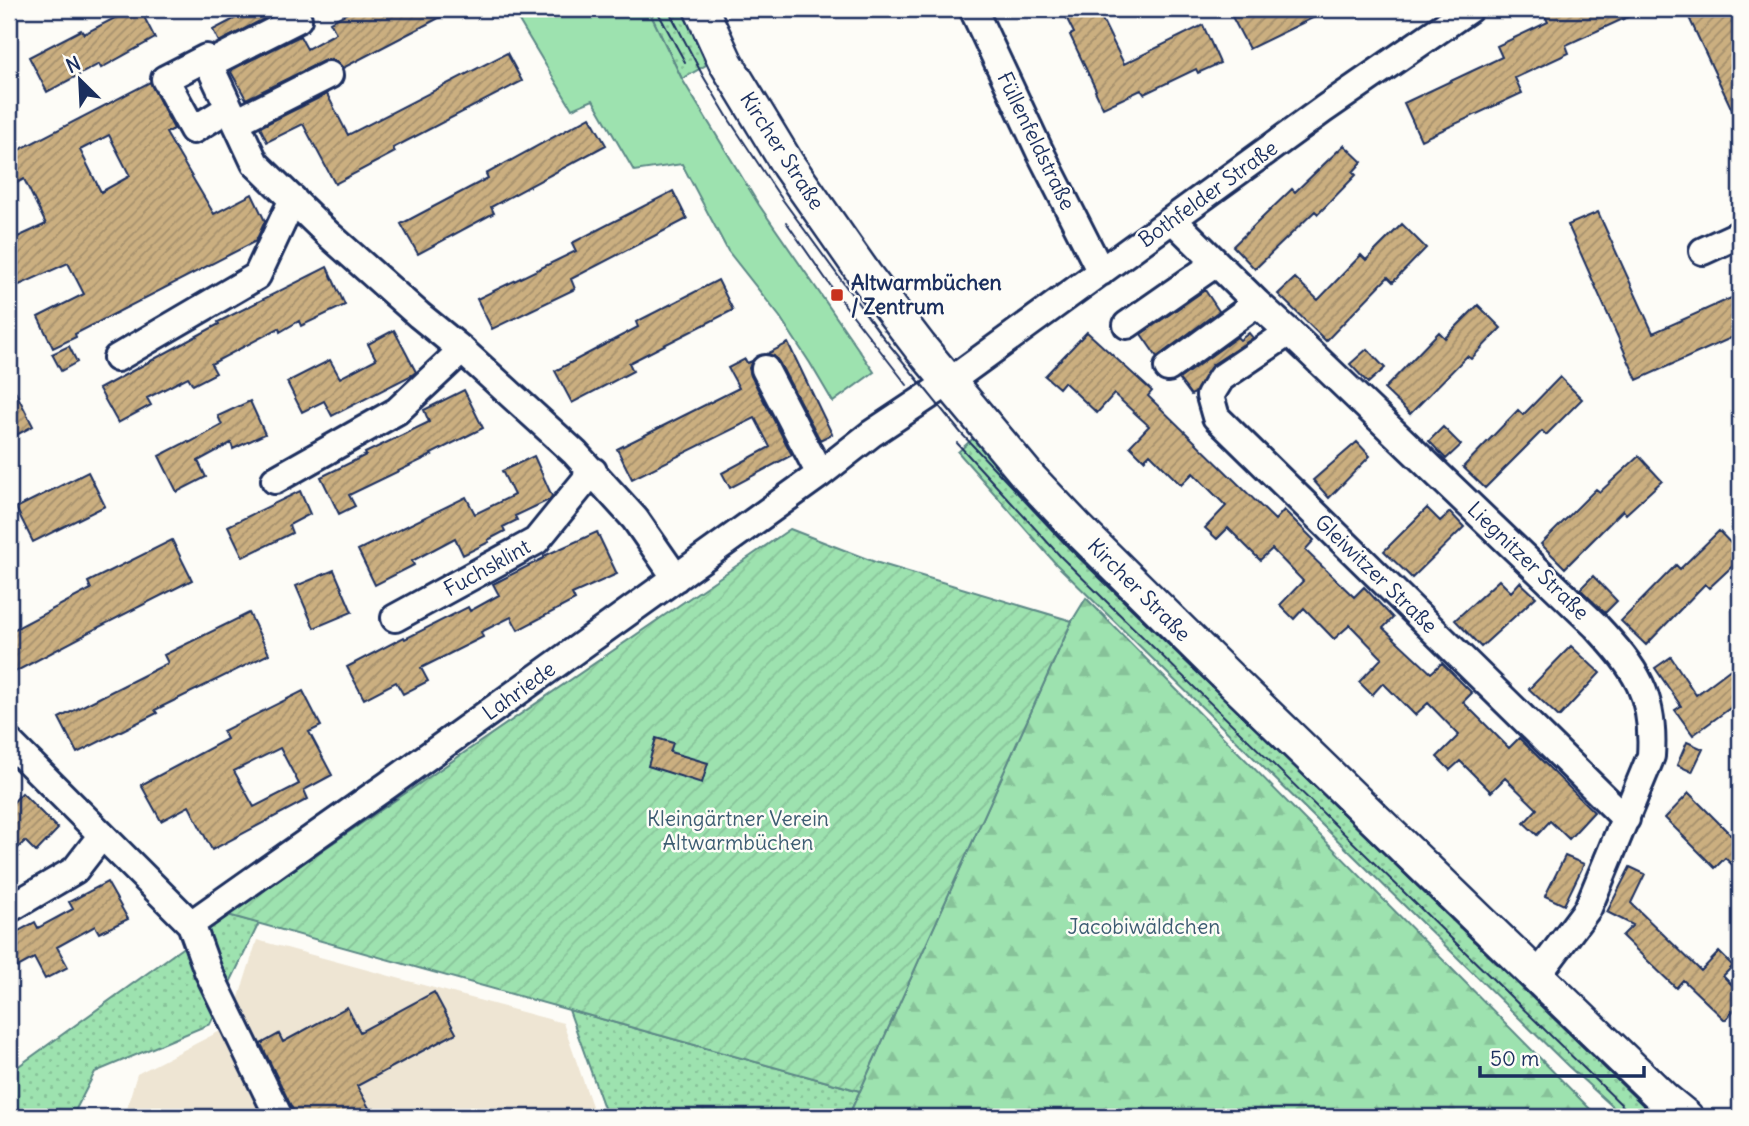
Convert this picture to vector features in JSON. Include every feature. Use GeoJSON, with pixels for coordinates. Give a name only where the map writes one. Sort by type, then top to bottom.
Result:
{"type":"FeatureCollection","features":[{"type":"Feature","properties":{"kind":"main road","name":"Kircher Straße"},"geometry":{"type":"LineString","coordinates":[[701,9],[726,63],[788,165],[920,347],[1026,474],[1078,529],[1390,836],[1676,1111]]}},
{"type":"Feature","properties":{"kind":"street","name":"Füllenfeldstraße"},"geometry":{"type":"LineString","coordinates":[[972,9],[1101,272]]}},
{"type":"Feature","properties":{"kind":"street","name":"Bothfelder Straße"},"geometry":{"type":"LineString","coordinates":[[949,382],[1324,109],[1469,9]]}},
{"type":"Feature","properties":{"kind":"street"},"geometry":{"type":"LineString","coordinates":[[209,64],[299,19]]}},
{"type":"Feature","properties":{"kind":"street"},"geometry":{"type":"LineString","coordinates":[[329,75],[232,115],[193,130],[164,79],[206,58],[232,115],[255,163],[328,234],[462,350],[593,471],[635,519],[676,578]]}},
{"type":"Feature","properties":{"kind":"street"},"geometry":{"type":"LineString","coordinates":[[117,358],[257,276],[293,198]]}},
{"type":"Feature","properties":{"kind":"street","name":"Liegnitzer Straße"},"geometry":{"type":"LineString","coordinates":[[1173,220],[1596,626],[1622,653],[1639,678],[1650,708],[1653,732],[1651,756],[1588,908],[1536,976]]}},
{"type":"Feature","properties":{"kind":"street"},"geometry":{"type":"LineString","coordinates":[[1703,251],[1740,234]]}},
{"type":"Feature","properties":{"kind":"street"},"geometry":{"type":"LineString","coordinates":[[1127,325],[1216,263]]}},
{"type":"Feature","properties":{"kind":"street"},"geometry":{"type":"LineString","coordinates":[[1168,368],[1257,303]]}},
{"type":"Feature","properties":{"kind":"street","name":"Gleiwitzer Straße"},"geometry":{"type":"LineString","coordinates":[[1289,332],[1221,378],[1210,396],[1216,417],[1626,819]]}},
{"type":"Feature","properties":{"kind":"street"},"geometry":{"type":"LineString","coordinates":[[275,480],[397,411],[462,350]]}},
{"type":"Feature","properties":{"kind":"street"},"geometry":{"type":"LineString","coordinates":[[765,369],[820,474]]}},
{"type":"Feature","properties":{"kind":"street","name":"Lahriede"},"geometry":{"type":"LineString","coordinates":[[191,924],[676,578],[871,435],[949,382]]}},
{"type":"Feature","properties":{"kind":"street","name":"Fuchsklint"},"geometry":{"type":"LineString","coordinates":[[395,618],[536,541],[593,471]]}},
{"type":"Feature","properties":{"kind":"street"},"geometry":{"type":"LineString","coordinates":[[9,742],[191,924],[208,971],[279,1117]]}},
{"type":"Feature","properties":{"kind":"street"},"geometry":{"type":"LineString","coordinates":[[9,909],[75,870],[102,835]]}},
{"type":"Feature","properties":{"kind":"shaded area"},"geometry":{"type":"Polygon","coordinates":[[[257,940],[563,1023],[592,1106],[586,1117],[124,1117],[137,1074],[230,1026],[257,940]]]}},
{"type":"Feature","properties":{"kind":"green space"},"geometry":{"type":"Polygon","coordinates":[[[512,9],[648,9],[682,79],[759,205],[874,372],[833,402],[780,317],[728,251],[682,164],[634,171],[593,100],[572,109],[512,9]]]}},
{"type":"Feature","properties":{"kind":"green space"},"geometry":{"type":"Polygon","coordinates":[[[648,9],[689,9],[712,55],[704,59],[706,65],[682,79],[648,9]]]}},
{"type":"Feature","properties":{"kind":"green space"},"geometry":{"type":"Polygon","coordinates":[[[978,434],[1660,1117],[1624,1117],[1568,1066],[1056,564],[958,452],[978,434]]]}},
{"type":"Feature","properties":{"kind":"green space","name":"Kleingärtner Verein Altwarmbüchen"},"geometry":{"type":"Polygon","coordinates":[[[790,529],[875,562],[1072,621],[860,1091],[228,915],[790,529]]]}},
{"type":"Feature","properties":{"kind":"green space","name":"Jacobiwäldchen"},"geometry":{"type":"Polygon","coordinates":[[[1086,598],[1598,1117],[848,1117],[1072,621],[1086,598]]]}},
{"type":"Feature","properties":{"kind":"green space"},"geometry":{"type":"Polygon","coordinates":[[[228,915],[259,923],[210,1024],[95,1072],[72,1117],[9,1117],[9,1073],[228,915]]]}},
{"type":"Feature","properties":{"kind":"green space"},"geometry":{"type":"Polygon","coordinates":[[[569,1010],[860,1091],[848,1117],[599,1117],[604,1108],[569,1010]]]}},
{"type":"Feature","properties":{"kind":"building"},"geometry":{"type":"Polygon","coordinates":[[[132,9],[140,9],[155,38],[101,68],[99,64],[47,92],[29,57],[81,30],[84,34],[132,9]]]}},
{"type":"Feature","properties":{"kind":"building"},"geometry":{"type":"Polygon","coordinates":[[[253,9],[283,9],[219,42],[213,30],[253,9]]]}},
{"type":"Feature","properties":{"kind":"building"},"geometry":{"type":"Polygon","coordinates":[[[355,9],[456,9],[343,68],[331,59],[323,61],[246,99],[231,72],[233,69],[300,36],[307,49],[336,33],[330,22],[355,9]]]}},
{"type":"Feature","properties":{"kind":"building"},"geometry":{"type":"Polygon","coordinates":[[[1062,9],[1097,9],[1124,64],[1203,25],[1220,63],[1198,73],[1196,69],[1144,94],[1141,90],[1103,108],[1070,35],[1074,33],[1062,9]]]}},
{"type":"Feature","properties":{"kind":"building"},"geometry":{"type":"Polygon","coordinates":[[[1228,9],[1331,9],[1249,49],[1228,9]]]}},
{"type":"Feature","properties":{"kind":"building"},"geometry":{"type":"Polygon","coordinates":[[[1556,9],[1645,9],[1566,45],[1569,53],[1515,78],[1522,93],[1421,140],[1404,103],[1502,57],[1497,46],[1548,22],[1544,14],[1556,9]]]}},
{"type":"Feature","properties":{"kind":"building"},"geometry":{"type":"Polygon","coordinates":[[[1685,9],[1740,9],[1740,18],[1732,22],[1740,40],[1740,127],[1685,9]]]}},
{"type":"Feature","properties":{"kind":"building"},"geometry":{"type":"Polygon","coordinates":[[[507,53],[522,81],[393,148],[395,152],[335,184],[303,124],[267,142],[260,127],[327,94],[348,135],[507,53]]]}},
{"type":"Feature","properties":{"kind":"building"},"geometry":{"type":"Polygon","coordinates":[[[150,82],[174,129],[166,133],[214,214],[252,194],[265,221],[256,241],[75,334],[76,337],[53,348],[38,317],[84,294],[68,263],[15,287],[9,273],[9,241],[46,224],[24,179],[9,187],[9,155],[150,82]],[[109,135],[80,150],[101,192],[130,176],[109,135]]]}},
{"type":"Feature","properties":{"kind":"building"},"geometry":{"type":"Polygon","coordinates":[[[590,117],[606,145],[491,207],[494,213],[418,254],[401,224],[488,178],[486,174],[590,117]]]}},
{"type":"Feature","properties":{"kind":"building"},"geometry":{"type":"Polygon","coordinates":[[[1344,145],[1362,162],[1353,172],[1356,175],[1318,214],[1315,211],[1255,269],[1233,246],[1292,189],[1295,192],[1344,145]]]}},
{"type":"Feature","properties":{"kind":"building"},"geometry":{"type":"Polygon","coordinates":[[[673,191],[687,219],[571,279],[575,289],[492,329],[477,299],[576,251],[572,243],[673,191]]]}},
{"type":"Feature","properties":{"kind":"building"},"geometry":{"type":"Polygon","coordinates":[[[1598,212],[1653,333],[1740,294],[1740,334],[1637,380],[1568,225],[1598,212]]]}},
{"type":"Feature","properties":{"kind":"building"},"geometry":{"type":"Polygon","coordinates":[[[1402,224],[1426,248],[1393,282],[1388,277],[1326,341],[1278,294],[1295,278],[1318,300],[1361,255],[1366,260],[1402,224]]]}},
{"type":"Feature","properties":{"kind":"building"},"geometry":{"type":"Polygon","coordinates":[[[327,267],[345,305],[301,326],[299,321],[280,332],[279,328],[211,364],[216,373],[193,385],[188,377],[147,398],[151,405],[118,423],[99,389],[219,324],[218,322],[327,267]]]}},
{"type":"Feature","properties":{"kind":"building"},"geometry":{"type":"Polygon","coordinates":[[[718,280],[733,310],[629,363],[633,371],[572,403],[555,371],[638,327],[636,322],[718,280]]]}},
{"type":"Feature","properties":{"kind":"building"},"geometry":{"type":"Polygon","coordinates":[[[1205,290],[1219,311],[1157,357],[1141,334],[1205,290]]]}},
{"type":"Feature","properties":{"kind":"building"},"geometry":{"type":"Polygon","coordinates":[[[1478,305],[1501,328],[1471,359],[1467,356],[1410,414],[1384,389],[1439,332],[1445,338],[1478,305]]]}},
{"type":"Feature","properties":{"kind":"building"},"geometry":{"type":"Polygon","coordinates":[[[394,330],[416,372],[332,416],[324,401],[302,412],[287,382],[330,360],[340,378],[376,359],[368,344],[394,330]]]}},
{"type":"Feature","properties":{"kind":"building"},"geometry":{"type":"Polygon","coordinates":[[[1087,332],[1152,391],[1148,396],[1275,520],[1284,510],[1314,540],[1305,550],[1354,597],[1364,587],[1393,618],[1383,628],[1431,673],[1442,663],[1472,693],[1463,702],[1509,748],[1519,738],[1594,812],[1569,839],[1550,821],[1537,835],[1524,823],[1537,809],[1505,778],[1491,792],[1460,761],[1450,770],[1437,757],[1459,735],[1428,703],[1415,715],[1383,683],[1372,695],[1359,682],[1382,658],[1350,625],[1334,639],[1304,608],[1294,619],[1280,605],[1303,581],[1272,549],[1260,560],[1228,528],[1217,539],[1205,528],[1226,506],[1193,473],[1181,485],[1150,454],[1144,460],[1130,446],[1149,426],[1114,394],[1097,413],[1064,382],[1059,388],[1045,376],[1087,332]]]}},
{"type":"Feature","properties":{"kind":"building"},"geometry":{"type":"Polygon","coordinates":[[[1249,333],[1253,338],[1212,365],[1195,393],[1191,395],[1179,379],[1237,337],[1240,340],[1249,333]]]}},
{"type":"Feature","properties":{"kind":"building"},"geometry":{"type":"Polygon","coordinates":[[[788,343],[832,434],[820,440],[779,362],[774,356],[767,354],[788,343]]]}},
{"type":"Feature","properties":{"kind":"building"},"geometry":{"type":"Polygon","coordinates":[[[69,346],[77,362],[61,371],[52,354],[69,346]]]}},
{"type":"Feature","properties":{"kind":"building"},"geometry":{"type":"Polygon","coordinates":[[[1367,349],[1385,368],[1368,383],[1350,364],[1367,349]]]}},
{"type":"Feature","properties":{"kind":"building"},"geometry":{"type":"Polygon","coordinates":[[[745,359],[747,363],[752,361],[749,368],[751,376],[792,455],[730,488],[722,473],[770,447],[755,418],[632,479],[617,449],[739,388],[728,368],[745,359]]]}},
{"type":"Feature","properties":{"kind":"building"},"geometry":{"type":"Polygon","coordinates":[[[1560,377],[1582,399],[1546,435],[1542,431],[1485,488],[1463,467],[1518,410],[1523,415],[1560,377]]]}},
{"type":"Feature","properties":{"kind":"building"},"geometry":{"type":"Polygon","coordinates":[[[9,379],[33,426],[9,439],[9,379]]]}},
{"type":"Feature","properties":{"kind":"building"},"geometry":{"type":"Polygon","coordinates":[[[464,390],[483,428],[349,495],[355,506],[339,514],[321,477],[429,422],[424,410],[464,390]]]}},
{"type":"Feature","properties":{"kind":"building"},"geometry":{"type":"Polygon","coordinates":[[[250,401],[265,434],[233,449],[231,443],[198,461],[206,477],[177,492],[159,456],[222,425],[218,416],[250,401]]]}},
{"type":"Feature","properties":{"kind":"building"},"geometry":{"type":"Polygon","coordinates":[[[1443,427],[1461,445],[1446,459],[1429,441],[1443,427]]]}},
{"type":"Feature","properties":{"kind":"building"},"geometry":{"type":"Polygon","coordinates":[[[1357,442],[1370,456],[1329,498],[1313,480],[1357,442]]]}},
{"type":"Feature","properties":{"kind":"building"},"geometry":{"type":"Polygon","coordinates":[[[534,456],[552,496],[549,500],[515,516],[517,520],[503,527],[505,531],[463,555],[455,538],[412,561],[414,565],[375,585],[358,550],[466,497],[475,514],[514,495],[502,471],[534,456]]]}},
{"type":"Feature","properties":{"kind":"building"},"geometry":{"type":"Polygon","coordinates":[[[1639,456],[1662,481],[1626,514],[1623,510],[1565,568],[1541,544],[1596,489],[1600,492],[1639,456]]]}},
{"type":"Feature","properties":{"kind":"building"},"geometry":{"type":"Polygon","coordinates":[[[88,472],[105,506],[33,542],[16,508],[88,472]]]}},
{"type":"Feature","properties":{"kind":"building"},"geometry":{"type":"Polygon","coordinates":[[[300,491],[310,514],[289,525],[292,533],[243,557],[228,526],[300,491]]]}},
{"type":"Feature","properties":{"kind":"building"},"geometry":{"type":"Polygon","coordinates":[[[1427,508],[1440,521],[1450,512],[1464,527],[1412,578],[1384,551],[1427,508]]]}},
{"type":"Feature","properties":{"kind":"building"},"geometry":{"type":"Polygon","coordinates":[[[1719,531],[1740,553],[1740,559],[1709,588],[1705,584],[1646,645],[1621,621],[1676,565],[1680,569],[1719,531]]]}},
{"type":"Feature","properties":{"kind":"building"},"geometry":{"type":"Polygon","coordinates":[[[597,532],[617,574],[572,594],[575,600],[518,630],[511,617],[481,632],[483,637],[421,668],[428,681],[403,694],[396,682],[364,699],[347,667],[468,607],[470,611],[499,595],[493,584],[544,556],[597,532]]]}},
{"type":"Feature","properties":{"kind":"building"},"geometry":{"type":"Polygon","coordinates":[[[172,540],[192,580],[9,675],[9,632],[91,589],[88,582],[172,540]]]}},
{"type":"Feature","properties":{"kind":"building"},"geometry":{"type":"Polygon","coordinates":[[[334,570],[352,612],[314,628],[296,586],[334,570]]]}},
{"type":"Feature","properties":{"kind":"building"},"geometry":{"type":"Polygon","coordinates":[[[1593,576],[1617,601],[1605,613],[1580,589],[1593,576]]]}},
{"type":"Feature","properties":{"kind":"building"},"geometry":{"type":"Polygon","coordinates":[[[1499,580],[1511,592],[1520,582],[1536,597],[1481,647],[1455,620],[1499,580]]]}},
{"type":"Feature","properties":{"kind":"building"},"geometry":{"type":"Polygon","coordinates":[[[249,613],[269,654],[155,710],[157,713],[77,753],[59,718],[168,663],[164,655],[249,613]]]}},
{"type":"Feature","properties":{"kind":"building"},"geometry":{"type":"Polygon","coordinates":[[[1571,646],[1600,673],[1559,717],[1529,689],[1571,646]]]}},
{"type":"Feature","properties":{"kind":"building"},"geometry":{"type":"Polygon","coordinates":[[[1671,657],[1696,695],[1740,662],[1740,701],[1693,735],[1675,710],[1681,706],[1655,668],[1671,657]]]}},
{"type":"Feature","properties":{"kind":"building"},"geometry":{"type":"Polygon","coordinates":[[[303,691],[321,726],[309,732],[332,775],[304,790],[308,799],[212,850],[189,806],[161,821],[141,785],[227,739],[223,731],[303,691]],[[280,748],[234,771],[254,807],[299,784],[280,748]]]}},
{"type":"Feature","properties":{"kind":"building"},"geometry":{"type":"Polygon","coordinates":[[[656,738],[673,743],[670,752],[708,763],[702,783],[648,766],[656,738]]]}},
{"type":"Feature","properties":{"kind":"building"},"geometry":{"type":"Polygon","coordinates":[[[1687,742],[1703,749],[1692,772],[1677,765],[1687,742]]]}},
{"type":"Feature","properties":{"kind":"building"},"geometry":{"type":"Polygon","coordinates":[[[22,793],[58,829],[36,852],[25,841],[17,849],[9,841],[9,807],[22,793]]]}},
{"type":"Feature","properties":{"kind":"building"},"geometry":{"type":"Polygon","coordinates":[[[1689,793],[1740,844],[1740,872],[1725,858],[1715,868],[1665,818],[1689,793]]]}},
{"type":"Feature","properties":{"kind":"building"},"geometry":{"type":"Polygon","coordinates":[[[1565,856],[1584,864],[1564,905],[1545,896],[1565,856]]]}},
{"type":"Feature","properties":{"kind":"building"},"geometry":{"type":"Polygon","coordinates":[[[1630,867],[1645,874],[1631,903],[1701,971],[1719,952],[1733,966],[1723,976],[1740,993],[1740,1004],[1725,1020],[1683,980],[1676,988],[1622,936],[1633,925],[1607,912],[1630,867]]]}},
{"type":"Feature","properties":{"kind":"building"},"geometry":{"type":"Polygon","coordinates":[[[107,882],[128,919],[99,933],[95,926],[57,947],[68,967],[45,979],[34,958],[14,969],[9,959],[9,936],[35,922],[38,928],[73,909],[69,902],[107,882]]]}},
{"type":"Feature","properties":{"kind":"building"},"geometry":{"type":"Polygon","coordinates":[[[434,992],[456,1033],[357,1086],[374,1117],[295,1117],[261,1044],[279,1034],[283,1042],[347,1007],[360,1032],[434,992]]]}},
{"type":"Feature","properties":{"kind":"tram line"},"geometry":{"type":"LineString","coordinates":[[656,9],[685,62]]}},
{"type":"Feature","properties":{"kind":"tram line"},"geometry":{"type":"LineString","coordinates":[[668,9],[703,76],[777,192],[879,332],[961,433],[1070,549],[1647,1109],[1652,1117]]}},
{"type":"Feature","properties":{"kind":"tram line"},"geometry":{"type":"LineString","coordinates":[[786,222],[837,295],[907,385]]}},
{"type":"Feature","properties":{"kind":"tram line"},"geometry":{"type":"LineString","coordinates":[[957,443],[1062,558],[1634,1117]]}},
{"type":"Feature","properties":{"kind":"place","name":"Altwarmbüchen / Zentrum"},"geometry":{"type":"Point","coordinates":[837,295]}}]}
